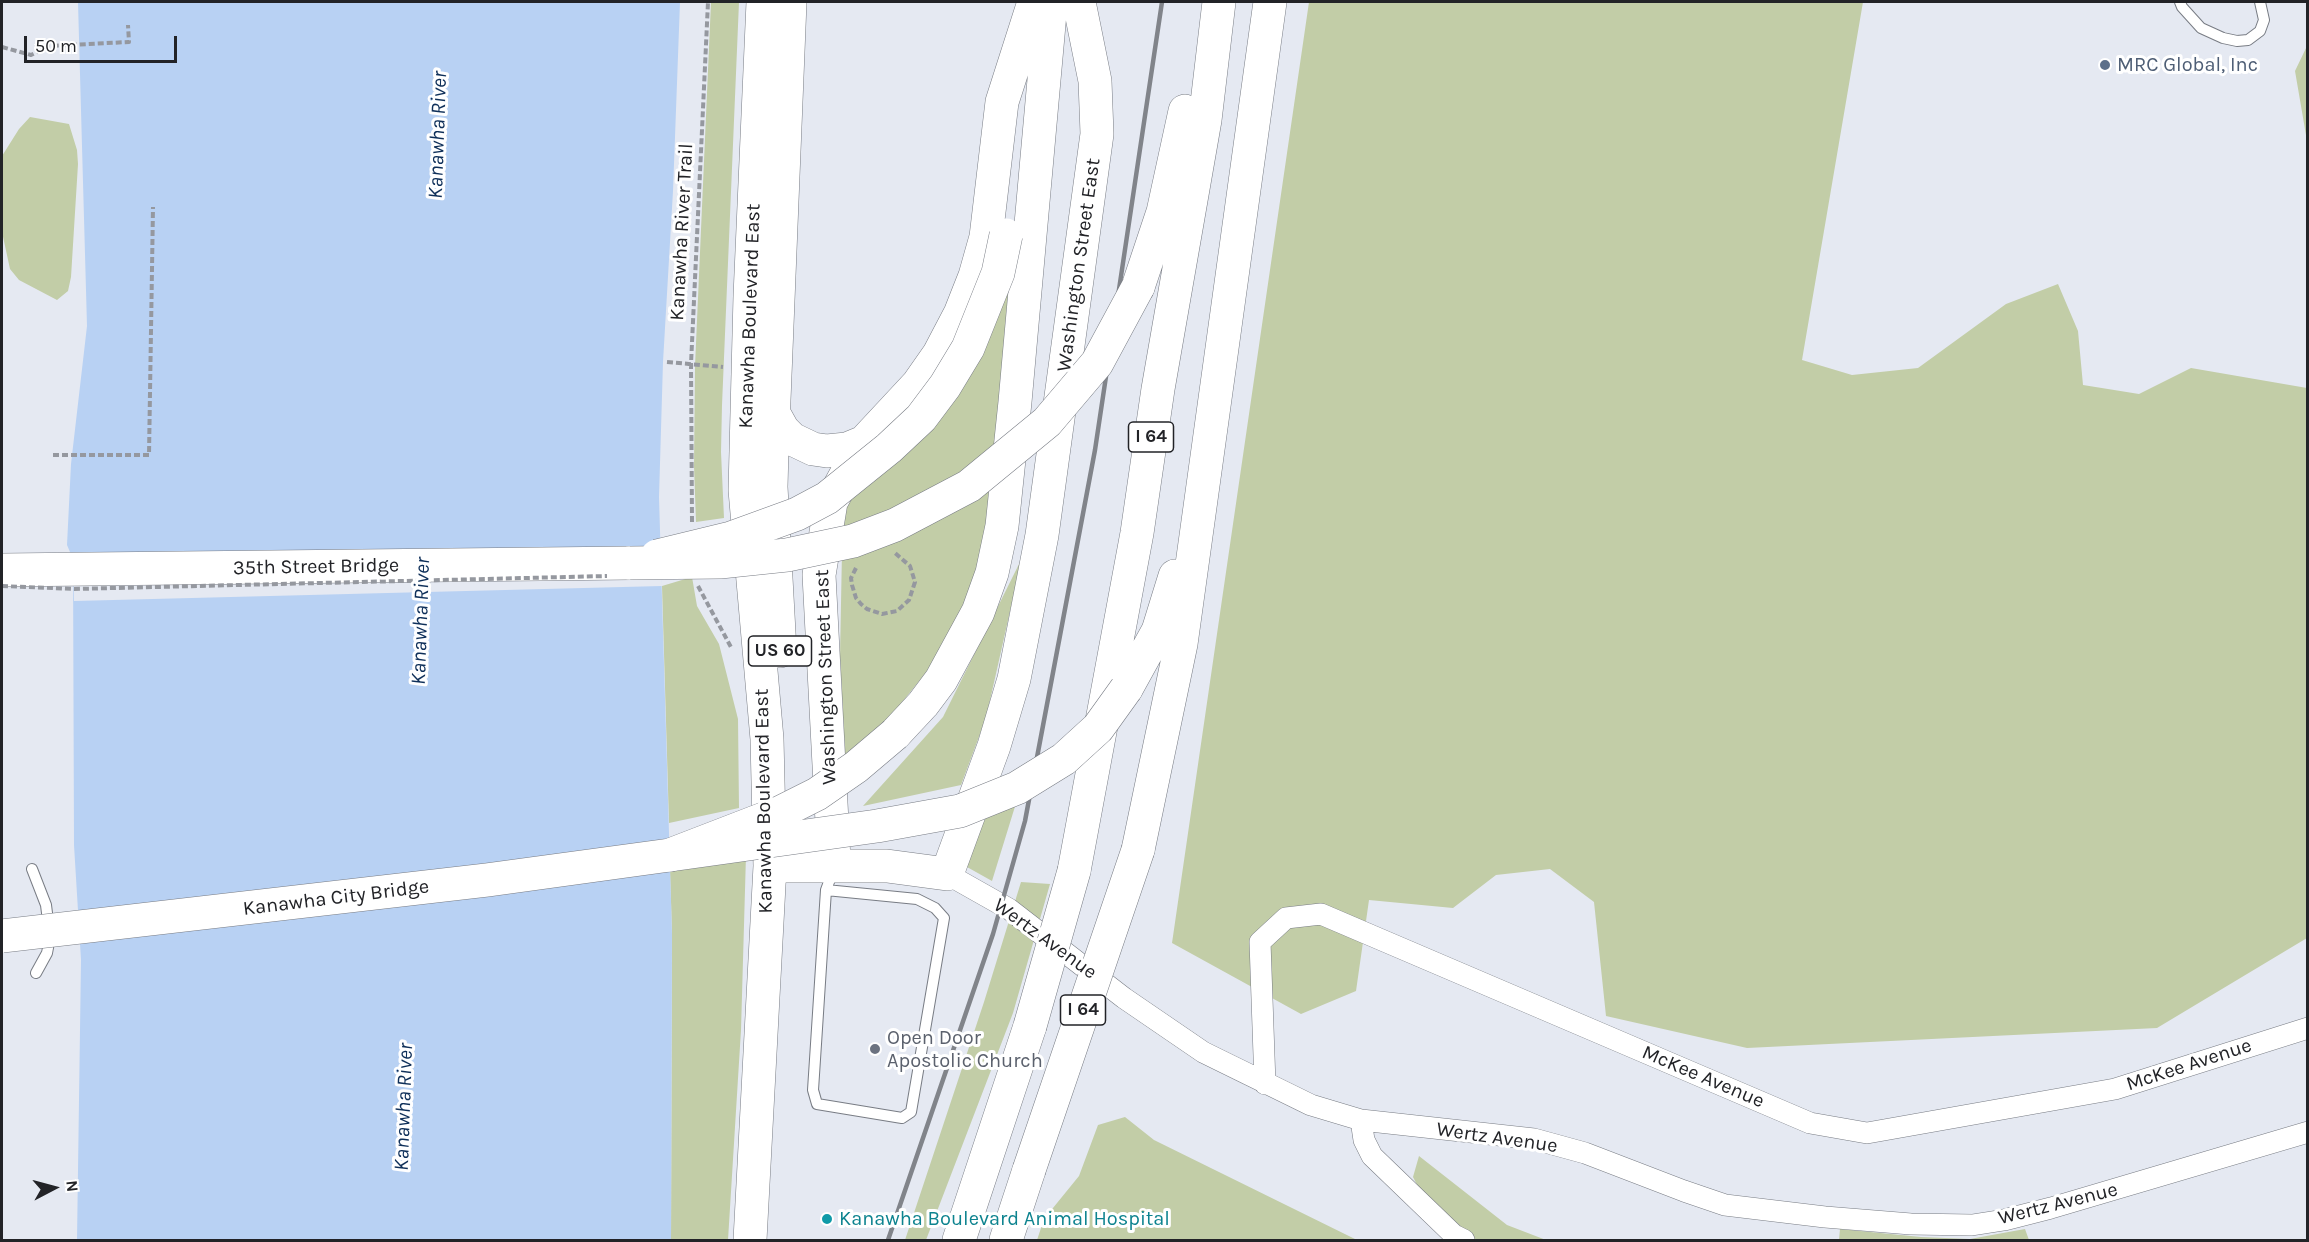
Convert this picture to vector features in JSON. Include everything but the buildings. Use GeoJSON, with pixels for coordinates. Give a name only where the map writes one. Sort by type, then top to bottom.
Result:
{"type":"FeatureCollection","features":[{"type":"Feature","properties":{"kind":"main road","name":"Kanawha Boulevard East"},"geometry":{"type":"LineString","coordinates":[[763,2],[749,318],[745,490],[778,866],[771,1240]]}},
{"type":"Feature","properties":{"kind":"main road","name":"Kanawha Boulevard East"},"geometry":{"type":"LineString","coordinates":[[750,1240],[778,866],[789,820],[771,487],[790,2]]}},
{"type":"Feature","properties":{"kind":"main road","name":"Washington Street East"},"geometry":{"type":"LineString","coordinates":[[947,874],[994,746],[1014,679],[1042,534],[1097,134],[1095,81],[1078,2]]}},
{"type":"Feature","properties":{"kind":"main road"},"geometry":{"type":"LineString","coordinates":[[622,570],[787,555],[853,541],[895,525],[969,486],[1047,422],[1096,363],[1138,287],[1163,212],[1211,2]]}},
{"type":"Feature","properties":{"kind":"main road","name":"I 64"},"geometry":{"type":"LineString","coordinates":[[959,1240],[1030,1026],[1074,871],[1137,533],[1158,390],[1205,120],[1219,2]]}},
{"type":"Feature","properties":{"kind":"main road","name":"I 64"},"geometry":{"type":"LineString","coordinates":[[1006,1240],[1137,850],[1181,644],[1270,2]]}},
{"type":"Feature","properties":{"kind":"main road"},"geometry":{"type":"LineString","coordinates":[[622,570],[731,538],[797,514],[827,498],[889,448],[921,418],[945,386],[968,348],[998,273],[1006,235],[1039,5]]}},
{"type":"Feature","properties":{"kind":"main road"},"geometry":{"type":"LineString","coordinates":[[670,855],[779,813],[817,794],[856,766],[895,734],[924,704],[955,657],[978,612],[992,573],[1002,526],[1014,413],[1039,5]]}},
{"type":"Feature","properties":{"kind":"main road","name":"Washington Street East"},"geometry":{"type":"LineString","coordinates":[[830,878],[819,575],[831,502],[864,442],[918,384],[939,354],[960,314],[975,276],[986,237],[1002,102],[1039,5]]}},
{"type":"Feature","properties":{"kind":"main road"},"geometry":{"type":"LineString","coordinates":[[773,412],[783,430],[792,439],[813,449],[827,451],[847,449],[864,442]]}},
{"type":"Feature","properties":{"kind":"main road"},"geometry":{"type":"LineString","coordinates":[[670,855],[877,826],[960,810],[1017,788],[1064,759],[1098,728],[1126,689],[1158,631],[1182,552],[1210,439]]}},
{"type":"Feature","properties":{"kind":"main road","name":"35th Street Bridge"},"geometry":{"type":"LineString","coordinates":[[2,570],[622,570]]}},
{"type":"Feature","properties":{"kind":"main road","name":"Kanawha City Bridge"},"geometry":{"type":"LineString","coordinates":[[2,936],[418,888],[670,855]]}},
{"type":"Feature","properties":{"kind":"main road","name":"Wertz Avenue"},"geometry":{"type":"LineString","coordinates":[[778,866],[830,878],[910,868],[947,874]]}},
{"type":"Feature","properties":{"kind":"street","name":"Wertz Avenue"},"geometry":{"type":"LineString","coordinates":[[947,874],[1009,909],[1124,998],[1203,1052],[1311,1105],[1361,1120],[1534,1139],[1585,1153],[1684,1191],[1725,1204],[1825,1217],[1911,1224],[1972,1225],[2004,1220],[2051,1208],[2307,1132]]}},
{"type":"Feature","properties":{"kind":"street","name":"McKee Avenue"},"geometry":{"type":"LineString","coordinates":[[1265,1084],[1260,942],[1286,918],[1321,914],[1810,1123],[1867,1133],[2115,1089],[2307,1028]]}},
{"type":"Feature","properties":{"kind":"street"},"geometry":{"type":"LineString","coordinates":[[1361,1120],[1364,1140],[1372,1156],[1454,1235],[1464,1240]]}},
{"type":"Feature","properties":{"kind":"lane"},"geometry":{"type":"LineString","coordinates":[[2180,2],[2201,28],[2223,38],[2237,41],[2248,40],[2260,31],[2264,20],[2260,2]]}},
{"type":"Feature","properties":{"kind":"lane"},"geometry":{"type":"LineString","coordinates":[[32,869],[46,905],[50,937],[47,953],[36,973]]}},
{"type":"Feature","properties":{"kind":"lane"},"geometry":{"type":"LineString","coordinates":[[830,878],[917,899],[935,909],[944,918],[911,1112],[902,1118],[817,1104],[813,1090],[830,878]]}},
{"type":"Feature","properties":{"kind":"path","name":"Kanawha River Trail"},"geometry":{"type":"LineString","coordinates":[[690,464],[691,364],[708,2]]}},
{"type":"Feature","properties":{"kind":"path"},"geometry":{"type":"LineString","coordinates":[[2,48],[31,55],[49,46],[129,42],[128,26]]}},
{"type":"Feature","properties":{"kind":"path"},"geometry":{"type":"LineString","coordinates":[[53,455],[149,455],[153,207]]}},
{"type":"Feature","properties":{"kind":"path"},"geometry":{"type":"LineString","coordinates":[[667,363],[728,368]]}},
{"type":"Feature","properties":{"kind":"path"},"geometry":{"type":"LineString","coordinates":[[861,561],[851,578],[856,598],[874,612],[882,614],[897,611],[909,600],[915,582],[913,572],[906,560],[890,552]]}},
{"type":"Feature","properties":{"kind":"path"},"geometry":{"type":"LineString","coordinates":[[2,586],[74,589],[622,570]]}},
{"type":"Feature","properties":{"kind":"green space"},"geometry":{"type":"Polygon","coordinates":[[[711,2],[739,2],[722,405],[721,452],[724,518],[696,522],[695,366],[711,2]]]}},
{"type":"Feature","properties":{"kind":"green space"},"geometry":{"type":"Polygon","coordinates":[[[1309,2],[1863,2],[1802,360],[1852,375],[1918,368],[2006,304],[2058,284],[2078,331],[2083,385],[2139,394],[2191,368],[2307,388],[2307,938],[2157,1028],[1747,1048],[1606,1016],[1594,902],[1550,869],[1496,875],[1453,908],[1369,900],[1356,991],[1301,1014],[1172,943],[1309,2]]]}},
{"type":"Feature","properties":{"kind":"green space"},"geometry":{"type":"Polygon","coordinates":[[[2308,46],[2307,141],[2295,71],[2308,46]]]}},
{"type":"Feature","properties":{"kind":"green space"},"geometry":{"type":"Polygon","coordinates":[[[30,117],[69,124],[77,150],[71,277],[68,291],[57,300],[19,280],[10,269],[2,232],[2,156],[19,129],[30,117]]]}},
{"type":"Feature","properties":{"kind":"green space"},"geometry":{"type":"Polygon","coordinates":[[[1020,263],[998,493],[968,600],[933,664],[890,717],[845,755],[840,656],[843,498],[1020,263]]]}},
{"type":"Feature","properties":{"kind":"green space"},"geometry":{"type":"Polygon","coordinates":[[[1022,558],[986,718],[961,785],[863,806],[943,717],[1022,558]]]}},
{"type":"Feature","properties":{"kind":"green space"},"geometry":{"type":"Polygon","coordinates":[[[692,577],[697,606],[719,644],[738,719],[739,808],[669,823],[662,586],[692,577]]]}},
{"type":"Feature","properties":{"kind":"green space"},"geometry":{"type":"Polygon","coordinates":[[[1017,800],[992,881],[967,867],[981,811],[1017,800]]]}},
{"type":"Feature","properties":{"kind":"green space"},"geometry":{"type":"Polygon","coordinates":[[[746,855],[741,1030],[728,1240],[671,1240],[672,934],[670,871],[746,855]]]}},
{"type":"Feature","properties":{"kind":"green space"},"geometry":{"type":"Polygon","coordinates":[[[1021,882],[1050,884],[1013,1013],[926,1240],[905,1240],[984,1002],[1021,882]]]}},
{"type":"Feature","properties":{"kind":"green space"},"geometry":{"type":"Polygon","coordinates":[[[1125,1117],[1154,1140],[1357,1240],[1037,1240],[1044,1219],[1079,1176],[1098,1125],[1125,1117]]]}},
{"type":"Feature","properties":{"kind":"green space"},"geometry":{"type":"Polygon","coordinates":[[[1419,1156],[1507,1225],[1546,1240],[1445,1240],[1413,1177],[1419,1156]]]}},
{"type":"Feature","properties":{"kind":"green space"},"geometry":{"type":"Polygon","coordinates":[[[1840,1229],[1970,1239],[2025,1229],[2029,1240],[1839,1240],[1840,1229]]]}},
{"type":"Feature","properties":{"kind":"water","name":"Kanawha River"},"geometry":{"type":"Polygon","coordinates":[[[78,2],[680,2],[659,497],[672,934],[671,1240],[77,1240],[81,960],[74,845],[73,559],[67,545],[71,464],[87,326],[78,2]]]}},
{"type":"Feature","properties":{"kind":"pier"},"geometry":{"type":"Polygon","coordinates":[[[661,541],[662,586],[74,601],[73,559],[627,553],[661,541]]]}},
{"type":"Feature","properties":{"kind":"railway"},"geometry":{"type":"LineString","coordinates":[[888,1240],[993,934],[1025,821],[1095,450],[1162,2]]}},
{"type":"Feature","properties":{"kind":"place","name":"MRC Global, Inc"},"geometry":{"type":"Point","coordinates":[2105,65]}},
{"type":"Feature","properties":{"kind":"place","name":"Open Door Apostolic Church"},"geometry":{"type":"Point","coordinates":[875,1049]}},
{"type":"Feature","properties":{"kind":"place","name":"Kanawha Boulevard Animal Hospital"},"geometry":{"type":"Point","coordinates":[827,1219]}}]}
